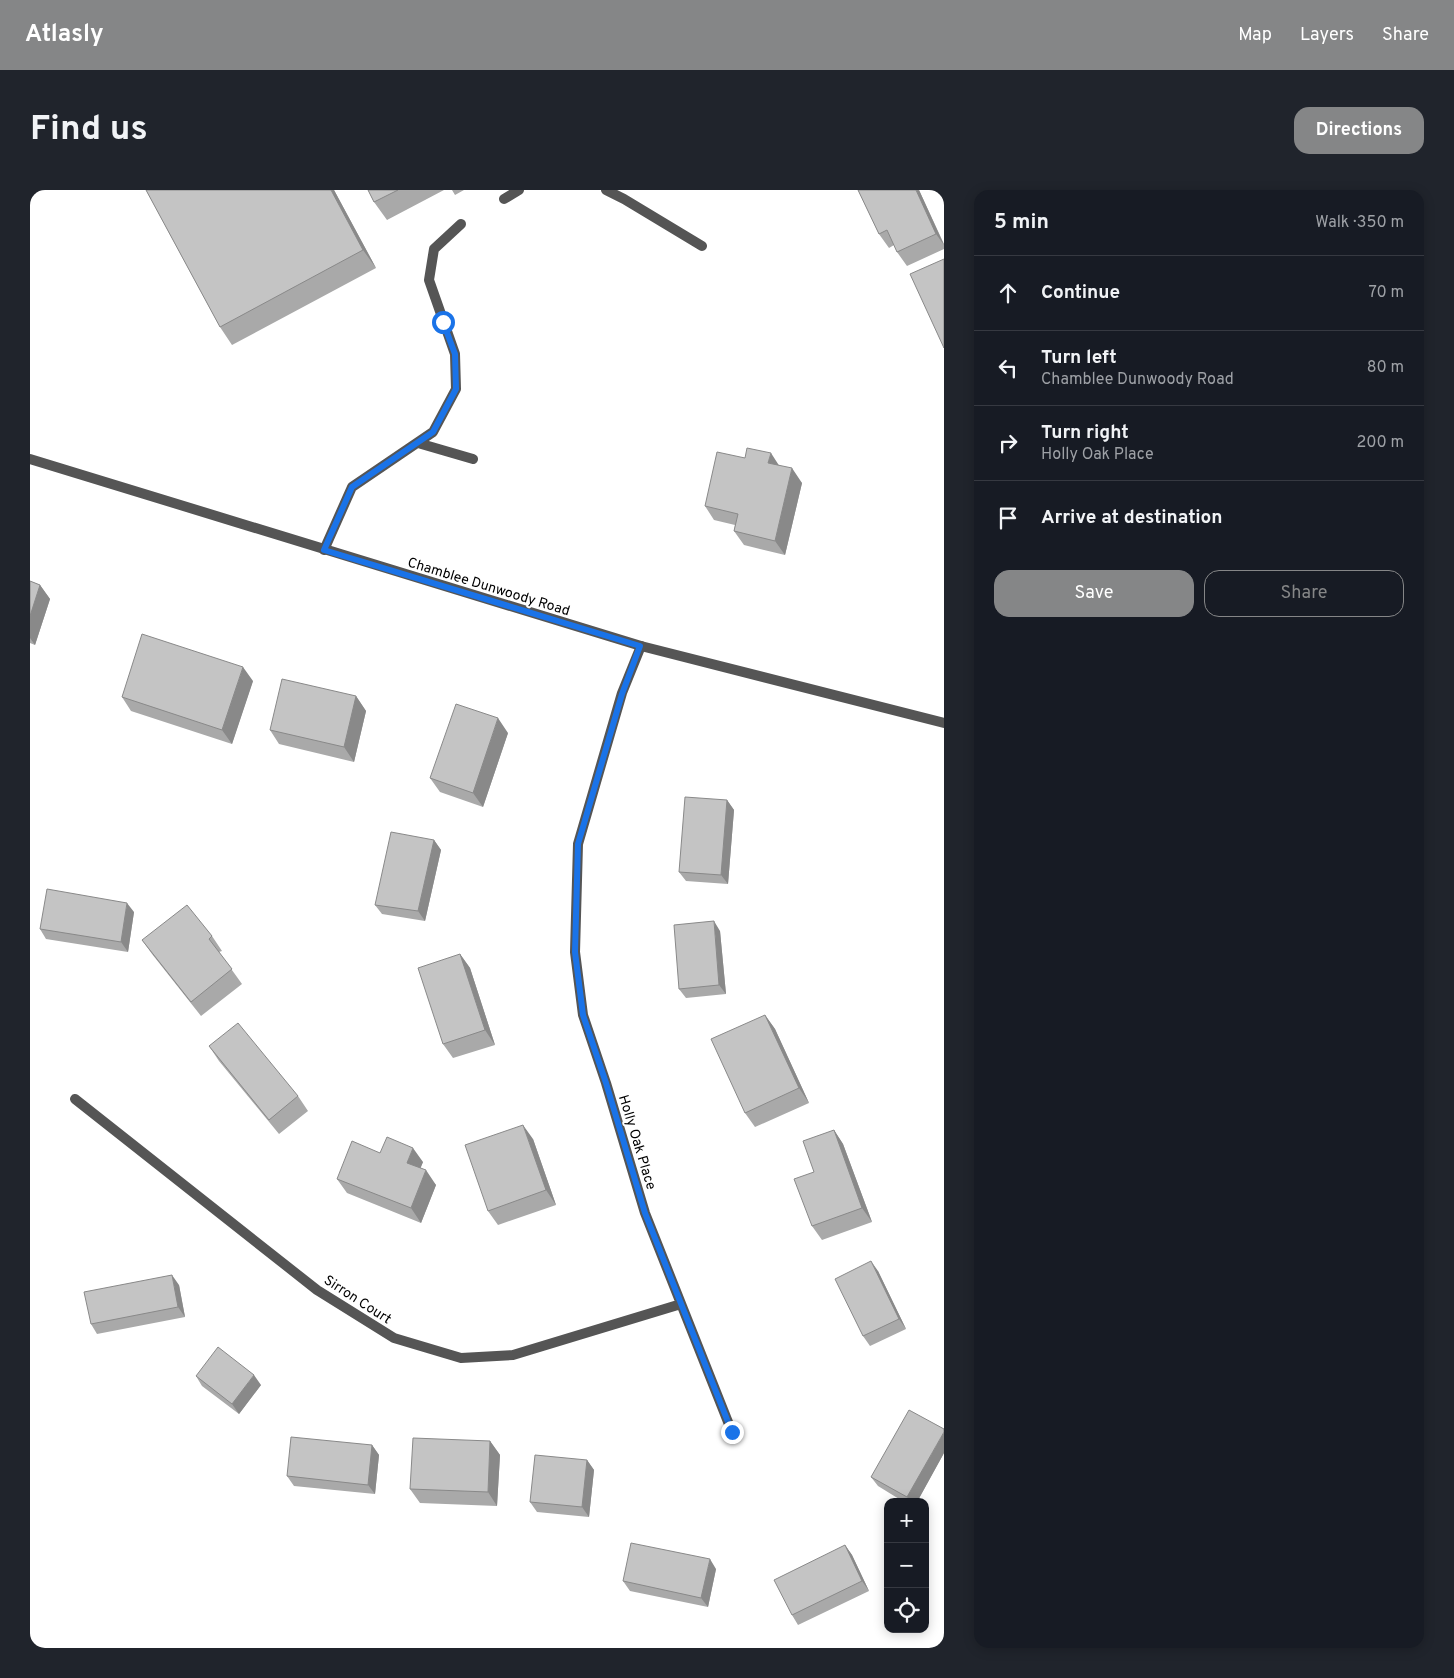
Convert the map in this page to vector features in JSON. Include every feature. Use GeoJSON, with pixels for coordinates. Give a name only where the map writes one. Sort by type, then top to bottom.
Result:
{"type":"FeatureCollection","features":[{"type":"Feature","properties":{"kind":"street"},"geometry":{"type":"LineString","coordinates":[[504,199],[519,190]]}},
{"type":"Feature","properties":{"kind":"street"},"geometry":{"type":"LineString","coordinates":[[606,190],[634,204],[702,246]]}},
{"type":"Feature","properties":{"kind":"street"},"geometry":{"type":"LineString","coordinates":[[324,550],[352,487],[433,432],[456,389],[455,354],[429,280],[434,249],[461,224]]}},
{"type":"Feature","properties":{"kind":"street"},"geometry":{"type":"LineString","coordinates":[[418,443],[473,459]]}},
{"type":"Feature","properties":{"kind":"street","name":"Chamblee Dunwoody Road"},"geometry":{"type":"LineString","coordinates":[[30,459],[640,646],[944,723]]}},
{"type":"Feature","properties":{"kind":"street","name":"Holly Oak Place"},"geometry":{"type":"LineString","coordinates":[[640,646],[622,694],[578,844],[575,952],[583,1015],[606,1083],[645,1213],[732,1432]]}},
{"type":"Feature","properties":{"kind":"street","name":"Sirron Court"},"geometry":{"type":"LineString","coordinates":[[75,1099],[317,1290],[394,1338],[461,1358],[513,1354],[681,1304]]}},
{"type":"Feature","properties":{"kind":"building"},"geometry":{"type":"Polygon","coordinates":[[[146,190],[331,190],[363,250],[220,327],[146,190]]]}},
{"type":"Feature","properties":{"kind":"building"},"geometry":{"type":"Polygon","coordinates":[[[368,190],[398,190],[374,202],[368,190]]]}},
{"type":"Feature","properties":{"kind":"building"},"geometry":{"type":"Polygon","coordinates":[[[858,190],[916,190],[936,234],[897,252],[887,230],[879,234],[858,190]]]}},
{"type":"Feature","properties":{"kind":"building"},"geometry":{"type":"Polygon","coordinates":[[[944,259],[944,348],[910,274],[944,259]]]}},
{"type":"Feature","properties":{"kind":"building"},"geometry":{"type":"Polygon","coordinates":[[[747,448],[771,453],[768,463],[792,468],[775,541],[734,531],[738,514],[705,506],[717,452],[745,458],[747,448]]]}},
{"type":"Feature","properties":{"kind":"building"},"geometry":{"type":"Polygon","coordinates":[[[30,581],[40,585],[30,616],[30,581]]]}},
{"type":"Feature","properties":{"kind":"building"},"geometry":{"type":"Polygon","coordinates":[[[142,634],[243,667],[222,730],[122,697],[142,634]]]}},
{"type":"Feature","properties":{"kind":"building"},"geometry":{"type":"Polygon","coordinates":[[[282,679],[356,696],[344,747],[270,730],[282,679]]]}},
{"type":"Feature","properties":{"kind":"building"},"geometry":{"type":"Polygon","coordinates":[[[456,704],[498,718],[473,793],[430,778],[456,704]]]}},
{"type":"Feature","properties":{"kind":"building"},"geometry":{"type":"Polygon","coordinates":[[[685,797],[727,800],[721,875],[679,872],[685,797]]]}},
{"type":"Feature","properties":{"kind":"building"},"geometry":{"type":"Polygon","coordinates":[[[391,832],[434,840],[418,911],[375,905],[391,832]]]}},
{"type":"Feature","properties":{"kind":"building"},"geometry":{"type":"Polygon","coordinates":[[[47,889],[127,903],[121,942],[40,929],[47,889]]]}},
{"type":"Feature","properties":{"kind":"building"},"geometry":{"type":"Polygon","coordinates":[[[187,905],[212,936],[209,939],[232,969],[191,1002],[142,940],[187,905]]]}},
{"type":"Feature","properties":{"kind":"building"},"geometry":{"type":"Polygon","coordinates":[[[714,921],[719,985],[679,989],[674,925],[714,921]]]}},
{"type":"Feature","properties":{"kind":"building"},"geometry":{"type":"Polygon","coordinates":[[[460,954],[485,1030],[443,1044],[418,968],[460,954]]]}},
{"type":"Feature","properties":{"kind":"building"},"geometry":{"type":"Polygon","coordinates":[[[765,1015],[799,1088],[745,1113],[711,1039],[765,1015]]]}},
{"type":"Feature","properties":{"kind":"building"},"geometry":{"type":"Polygon","coordinates":[[[238,1023],[298,1096],[269,1120],[209,1046],[238,1023]]]}},
{"type":"Feature","properties":{"kind":"building"},"geometry":{"type":"Polygon","coordinates":[[[523,1125],[546,1190],[488,1211],[465,1145],[523,1125]]]}},
{"type":"Feature","properties":{"kind":"building"},"geometry":{"type":"Polygon","coordinates":[[[834,1130],[862,1208],[812,1226],[794,1179],[814,1172],[803,1141],[834,1130]]]}},
{"type":"Feature","properties":{"kind":"building"},"geometry":{"type":"Polygon","coordinates":[[[387,1137],[413,1148],[407,1163],[426,1170],[411,1208],[337,1179],[352,1141],[380,1153],[387,1137]]]}},
{"type":"Feature","properties":{"kind":"building"},"geometry":{"type":"Polygon","coordinates":[[[871,1261],[899,1319],[863,1336],[835,1279],[871,1261]]]}},
{"type":"Feature","properties":{"kind":"building"},"geometry":{"type":"Polygon","coordinates":[[[172,1275],[178,1307],[91,1324],[84,1292],[172,1275]]]}},
{"type":"Feature","properties":{"kind":"building"},"geometry":{"type":"Polygon","coordinates":[[[218,1347],[254,1375],[232,1404],[196,1376],[218,1347]]]}},
{"type":"Feature","properties":{"kind":"building"},"geometry":{"type":"Polygon","coordinates":[[[909,1410],[944,1429],[944,1432],[907,1497],[871,1477],[909,1410]]]}},
{"type":"Feature","properties":{"kind":"building"},"geometry":{"type":"Polygon","coordinates":[[[291,1437],[372,1445],[368,1485],[287,1476],[291,1437]]]}},
{"type":"Feature","properties":{"kind":"building"},"geometry":{"type":"Polygon","coordinates":[[[413,1438],[490,1441],[488,1492],[410,1489],[413,1438]]]}},
{"type":"Feature","properties":{"kind":"building"},"geometry":{"type":"Polygon","coordinates":[[[535,1455],[587,1460],[582,1507],[530,1502],[535,1455]]]}},
{"type":"Feature","properties":{"kind":"building"},"geometry":{"type":"Polygon","coordinates":[[[631,1543],[710,1559],[701,1598],[623,1581],[631,1543]]]}},
{"type":"Feature","properties":{"kind":"building"},"geometry":{"type":"Polygon","coordinates":[[[845,1545],[862,1581],[792,1615],[774,1580],[845,1545]]]}},
{"type":"Feature","properties":{"kind":"route"},"geometry":{"type":"LineString","coordinates":[[443,322],[455,354],[456,389],[433,432],[352,487],[324,550],[640,646],[622,694],[578,844],[575,952],[583,1015],[606,1083],[645,1213],[732,1432]]}}]}
